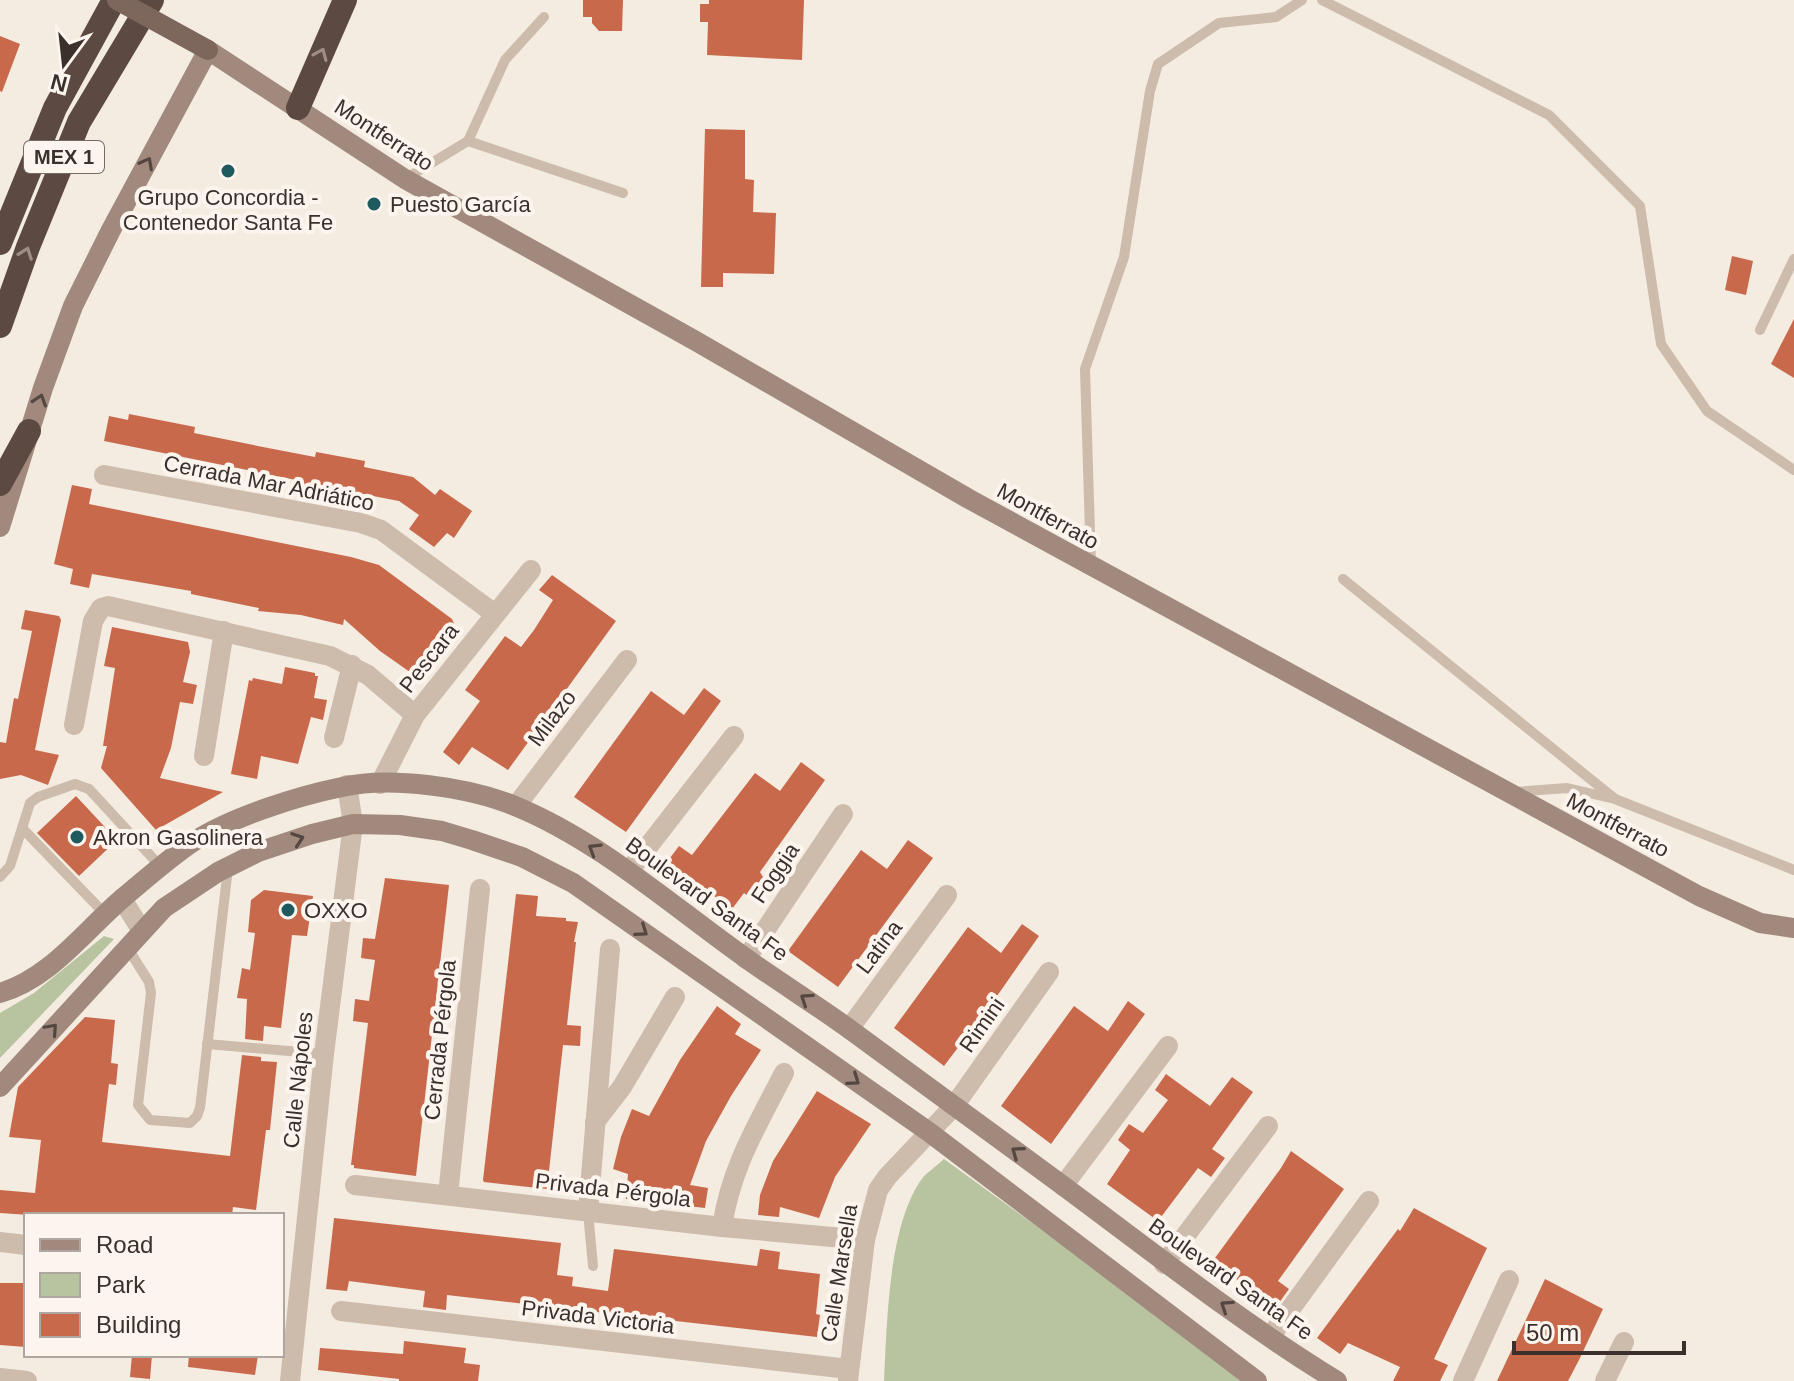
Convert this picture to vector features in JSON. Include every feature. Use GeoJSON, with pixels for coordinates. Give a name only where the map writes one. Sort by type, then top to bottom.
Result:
{"type":"FeatureCollection","features":[{"type":"Feature","properties":{"kind":"highway","name":"MEX 1"},"geometry":{"type":"LineString","coordinates":[[0,243],[55,108],[116,0]]}},
{"type":"Feature","properties":{"kind":"highway","name":"MEX 1"},"geometry":{"type":"LineString","coordinates":[[0,326],[28,247],[79,122],[152,0]]}},
{"type":"Feature","properties":{"kind":"highway"},"geometry":{"type":"LineString","coordinates":[[298,108],[345,0]]}},
{"type":"Feature","properties":{"kind":"highway"},"geometry":{"type":"LineString","coordinates":[[0,484],[29,431]]}},
{"type":"Feature","properties":{"kind":"main road"},"geometry":{"type":"LineString","coordinates":[[0,527],[15,486],[29,431],[73,306],[208,50],[116,0]]}},
{"type":"Feature","properties":{"kind":"main road","name":"Montferrato"},"geometry":{"type":"LineString","coordinates":[[208,50],[405,179],[1091,566],[1699,896],[1760,923],[1794,928]]}},
{"type":"Feature","properties":{"kind":"main road","name":"Boulevard Santa Fe"},"geometry":{"type":"LineString","coordinates":[[0,993],[17,988],[73,947],[122,899],[196,840],[251,814],[347,785],[380,784],[444,786],[516,806],[629,871],[746,959],[849,1029],[1063,1186],[1164,1264],[1335,1380]]}},
{"type":"Feature","properties":{"kind":"main road"},"geometry":{"type":"LineString","coordinates":[[0,1087],[164,908],[228,867],[258,852],[353,824],[400,825],[442,831],[522,857],[573,883],[929,1132],[1257,1381]]}},
{"type":"Feature","properties":{"kind":"street","name":"Cerrada Mar Adriático"},"geometry":{"type":"LineString","coordinates":[[104,475],[361,523],[381,530],[495,614]]}},
{"type":"Feature","properties":{"kind":"street","name":"Pescara"},"geometry":{"type":"LineString","coordinates":[[380,784],[415,715],[531,570]]}},
{"type":"Feature","properties":{"kind":"street"},"geometry":{"type":"LineString","coordinates":[[74,725],[93,621],[101,608],[117,607],[330,656],[352,665],[415,715]]}},
{"type":"Feature","properties":{"kind":"street"},"geometry":{"type":"LineString","coordinates":[[204,756],[224,631]]}},
{"type":"Feature","properties":{"kind":"street","name":"Milazo"},"geometry":{"type":"LineString","coordinates":[[516,806],[627,660]]}},
{"type":"Feature","properties":{"kind":"street"},"geometry":{"type":"LineString","coordinates":[[334,738],[352,665]]}},
{"type":"Feature","properties":{"kind":"street"},"geometry":{"type":"LineString","coordinates":[[629,871],[734,736]]}},
{"type":"Feature","properties":{"kind":"street","name":"Calle Nápoles"},"geometry":{"type":"LineString","coordinates":[[290,1381],[291,1280],[353,824],[347,785]]}},
{"type":"Feature","properties":{"kind":"street","name":"Foggia"},"geometry":{"type":"LineString","coordinates":[[746,959],[843,814]]}},
{"type":"Feature","properties":{"kind":"street","name":"Cerrada Pérgola"},"geometry":{"type":"LineString","coordinates":[[448,1195],[480,889]]}},
{"type":"Feature","properties":{"kind":"street","name":"Latina"},"geometry":{"type":"LineString","coordinates":[[849,1029],[947,895]]}},
{"type":"Feature","properties":{"kind":"street"},"geometry":{"type":"LineString","coordinates":[[122,899],[142,931]]}},
{"type":"Feature","properties":{"kind":"street"},"geometry":{"type":"LineString","coordinates":[[588,1212],[610,949]]}},
{"type":"Feature","properties":{"kind":"street","name":"Rimini"},"geometry":{"type":"LineString","coordinates":[[954,1106],[1049,972]]}},
{"type":"Feature","properties":{"kind":"street"},"geometry":{"type":"LineString","coordinates":[[595,1122],[622,1087],[675,997]]}},
{"type":"Feature","properties":{"kind":"street"},"geometry":{"type":"LineString","coordinates":[[1063,1186],[1168,1046]]}},
{"type":"Feature","properties":{"kind":"street"},"geometry":{"type":"LineString","coordinates":[[722,1227],[727,1195],[739,1160],[784,1073]]}},
{"type":"Feature","properties":{"kind":"street","name":"Calle Marsella"},"geometry":{"type":"LineString","coordinates":[[849,1375],[865,1240],[878,1190],[954,1106]]}},
{"type":"Feature","properties":{"kind":"street"},"geometry":{"type":"LineString","coordinates":[[1164,1264],[1268,1126]]}},
{"type":"Feature","properties":{"kind":"street","name":"Privada Pérgola"},"geometry":{"type":"LineString","coordinates":[[355,1185],[722,1227],[865,1240]]}},
{"type":"Feature","properties":{"kind":"street"},"geometry":{"type":"LineString","coordinates":[[1270,1337],[1369,1201]]}},
{"type":"Feature","properties":{"kind":"street"},"geometry":{"type":"LineString","coordinates":[[0,1242],[24,1245]]}},
{"type":"Feature","properties":{"kind":"street"},"geometry":{"type":"LineString","coordinates":[[1463,1381],[1509,1280]]}},
{"type":"Feature","properties":{"kind":"street","name":"Privada Victoria"},"geometry":{"type":"LineString","coordinates":[[341,1311],[849,1375]]}},
{"type":"Feature","properties":{"kind":"street"},"geometry":{"type":"LineString","coordinates":[[1605,1381],[1624,1342]]}},
{"type":"Feature","properties":{"kind":"street"},"geometry":{"type":"LineString","coordinates":[[0,1378],[27,1381]]}},
{"type":"Feature","properties":{"kind":"lane"},"geometry":{"type":"LineString","coordinates":[[1091,566],[1085,369],[1124,257],[1150,91],[1158,64],[1219,23],[1276,17],[1302,0]]}},
{"type":"Feature","properties":{"kind":"lane"},"geometry":{"type":"LineString","coordinates":[[1322,0],[1549,115],[1640,206],[1661,344],[1707,411],[1794,470]]}},
{"type":"Feature","properties":{"kind":"lane"},"geometry":{"type":"LineString","coordinates":[[405,179],[468,141],[505,60],[544,17]]}},
{"type":"Feature","properties":{"kind":"lane"},"geometry":{"type":"LineString","coordinates":[[468,141],[623,193]]}},
{"type":"Feature","properties":{"kind":"lane"},"geometry":{"type":"LineString","coordinates":[[1760,330],[1794,259]]}},
{"type":"Feature","properties":{"kind":"lane"},"geometry":{"type":"LineString","coordinates":[[1343,579],[1615,799]]}},
{"type":"Feature","properties":{"kind":"lane"},"geometry":{"type":"LineString","coordinates":[[0,877],[10,866],[28,808],[34,799],[80,784],[89,789],[161,867]]}},
{"type":"Feature","properties":{"kind":"lane"},"geometry":{"type":"LineString","coordinates":[[1507,792],[1567,788],[1615,799],[1794,870]]}},
{"type":"Feature","properties":{"kind":"lane"},"geometry":{"type":"LineString","coordinates":[[22,828],[105,914]]}},
{"type":"Feature","properties":{"kind":"lane"},"geometry":{"type":"LineString","coordinates":[[127,947],[149,982],[151,993],[138,1105],[150,1120],[190,1123],[197,1116],[228,867]]}},
{"type":"Feature","properties":{"kind":"lane"},"geometry":{"type":"LineString","coordinates":[[207,1044],[324,1054]]}},
{"type":"Feature","properties":{"kind":"lane"},"geometry":{"type":"LineString","coordinates":[[588,1212],[593,1266]]}},
{"type":"Feature","properties":{"kind":"green space"},"geometry":{"type":"Polygon","coordinates":[[[104,936],[114,939],[0,1058],[0,1013],[34,993],[104,936]]]}},
{"type":"Feature","properties":{"kind":"green space"},"geometry":{"type":"Polygon","coordinates":[[[944,1159],[1250,1381],[884,1381],[891,1277],[902,1224],[921,1180],[944,1159]]]}},
{"type":"Feature","properties":{"kind":"building"},"geometry":{"type":"Polygon","coordinates":[[[583,0],[623,0],[622,31],[599,31],[592,23],[592,17],[583,17],[583,0]]]}},
{"type":"Feature","properties":{"kind":"building"},"geometry":{"type":"Polygon","coordinates":[[[709,0],[804,0],[802,60],[707,55],[708,22],[700,22],[700,4],[709,4],[709,0]]]}},
{"type":"Feature","properties":{"kind":"building"},"geometry":{"type":"Polygon","coordinates":[[[0,36],[20,44],[2,92],[0,91],[0,36]]]}},
{"type":"Feature","properties":{"kind":"building"},"geometry":{"type":"Polygon","coordinates":[[[705,129],[745,130],[745,179],[754,180],[753,212],[776,213],[774,274],[723,273],[723,287],[701,287],[705,129]]]}},
{"type":"Feature","properties":{"kind":"building"},"geometry":{"type":"Polygon","coordinates":[[[1732,256],[1753,261],[1746,295],[1725,290],[1732,256]]]}},
{"type":"Feature","properties":{"kind":"building"},"geometry":{"type":"Polygon","coordinates":[[[1794,319],[1794,378],[1771,364],[1794,319]]]}},
{"type":"Feature","properties":{"kind":"building"},"geometry":{"type":"Polygon","coordinates":[[[129,414],[195,427],[194,433],[268,448],[315,457],[316,452],[365,461],[364,467],[413,477],[435,495],[440,489],[472,511],[454,538],[447,533],[434,547],[409,529],[419,515],[399,501],[321,486],[318,502],[298,497],[301,481],[104,441],[109,416],[128,420],[129,414]]]}},
{"type":"Feature","properties":{"kind":"building"},"geometry":{"type":"Polygon","coordinates":[[[72,485],[92,489],[89,504],[379,565],[452,619],[456,628],[429,666],[417,677],[380,651],[344,619],[343,625],[301,615],[258,611],[259,608],[191,594],[191,591],[92,574],[89,588],[70,584],[73,569],[54,564],[72,485]]]}},
{"type":"Feature","properties":{"kind":"building"},"geometry":{"type":"Polygon","coordinates":[[[552,575],[616,621],[508,770],[472,747],[459,765],[443,752],[480,701],[465,690],[505,636],[521,647],[534,630],[553,600],[539,590],[552,575]]]}},
{"type":"Feature","properties":{"kind":"building"},"geometry":{"type":"Polygon","coordinates":[[[25,610],[59,616],[61,620],[35,750],[59,755],[48,785],[21,775],[0,779],[0,742],[6,743],[32,631],[21,629],[25,610]]]}},
{"type":"Feature","properties":{"kind":"building"},"geometry":{"type":"Polygon","coordinates":[[[112,627],[188,642],[190,652],[183,682],[197,685],[193,704],[180,702],[171,748],[160,778],[223,792],[156,830],[101,768],[107,746],[103,746],[115,668],[104,666],[112,627]]]}},
{"type":"Feature","properties":{"kind":"building"},"geometry":{"type":"Polygon","coordinates":[[[285,667],[318,676],[314,698],[327,700],[323,720],[311,717],[298,764],[261,756],[257,779],[231,774],[249,680],[253,678],[282,684],[285,667]]]}},
{"type":"Feature","properties":{"kind":"building"},"geometry":{"type":"Polygon","coordinates":[[[704,688],[721,701],[626,832],[574,797],[651,691],[684,715],[704,688]]]}},
{"type":"Feature","properties":{"kind":"building"},"geometry":{"type":"Polygon","coordinates":[[[801,762],[825,780],[760,872],[769,887],[758,903],[744,893],[732,909],[667,862],[679,846],[692,855],[755,773],[780,791],[801,762]]]}},
{"type":"Feature","properties":{"kind":"building","name":"Akron Gasolinera"},"geometry":{"type":"Polygon","coordinates":[[[76,796],[117,840],[79,876],[37,833],[76,796]]]}},
{"type":"Feature","properties":{"kind":"building"},"geometry":{"type":"Polygon","coordinates":[[[908,840],[933,858],[838,987],[788,951],[861,850],[887,869],[908,840]]]}},
{"type":"Feature","properties":{"kind":"building"},"geometry":{"type":"Polygon","coordinates":[[[385,878],[449,885],[416,1176],[354,1168],[351,1165],[368,1023],[353,1021],[355,999],[369,1001],[375,960],[361,958],[363,938],[375,939],[385,878]]]}},
{"type":"Feature","properties":{"kind":"building"},"geometry":{"type":"Polygon","coordinates":[[[264,890],[313,896],[307,936],[292,935],[281,1028],[264,1026],[263,1041],[245,1039],[247,999],[237,998],[242,968],[250,970],[255,933],[248,932],[251,900],[264,890]]]}},
{"type":"Feature","properties":{"kind":"building"},"geometry":{"type":"Polygon","coordinates":[[[516,894],[538,896],[536,916],[578,922],[567,1025],[581,1026],[580,1046],[563,1045],[547,1189],[483,1180],[516,894]]]}},
{"type":"Feature","properties":{"kind":"building"},"geometry":{"type":"Polygon","coordinates":[[[1022,924],[1039,936],[983,1016],[995,1025],[983,1042],[969,1033],[944,1066],[894,1028],[968,927],[1001,953],[1022,924]]]}},
{"type":"Feature","properties":{"kind":"building"},"geometry":{"type":"Polygon","coordinates":[[[1128,1001],[1145,1014],[1051,1144],[1001,1106],[1074,1006],[1108,1031],[1128,1001]]]}},
{"type":"Feature","properties":{"kind":"building"},"geometry":{"type":"Polygon","coordinates":[[[717,1006],[741,1024],[735,1034],[761,1050],[706,1141],[690,1185],[708,1188],[705,1208],[626,1199],[628,1174],[613,1169],[632,1109],[649,1116],[680,1060],[717,1006]]]}},
{"type":"Feature","properties":{"kind":"building"},"geometry":{"type":"Polygon","coordinates":[[[85,1017],[115,1020],[111,1063],[118,1064],[116,1085],[109,1084],[102,1142],[230,1156],[242,1055],[277,1062],[270,1130],[266,1130],[256,1210],[233,1207],[232,1213],[0,1213],[0,1190],[35,1193],[41,1140],[9,1137],[18,1087],[85,1017]]]}},
{"type":"Feature","properties":{"kind":"building"},"geometry":{"type":"Polygon","coordinates":[[[1166,1074],[1210,1106],[1232,1077],[1253,1092],[1212,1149],[1225,1158],[1211,1177],[1198,1168],[1158,1221],[1107,1184],[1130,1150],[1118,1140],[1129,1124],[1143,1133],[1168,1100],[1155,1090],[1166,1074]]]}},
{"type":"Feature","properties":{"kind":"building"},"geometry":{"type":"Polygon","coordinates":[[[817,1091],[871,1124],[835,1177],[819,1218],[780,1207],[779,1217],[758,1215],[760,1195],[773,1161],[817,1091]]]}},
{"type":"Feature","properties":{"kind":"building"},"geometry":{"type":"Polygon","coordinates":[[[1291,1151],[1344,1189],[1278,1281],[1289,1289],[1276,1307],[1212,1262],[1291,1151]]]}},
{"type":"Feature","properties":{"kind":"building"},"geometry":{"type":"Polygon","coordinates":[[[1414,1208],[1487,1248],[1434,1359],[1448,1365],[1440,1381],[1393,1381],[1400,1367],[1348,1343],[1340,1354],[1317,1338],[1398,1229],[1400,1231],[1414,1208]]]}},
{"type":"Feature","properties":{"kind":"building"},"geometry":{"type":"Polygon","coordinates":[[[334,1218],[561,1243],[557,1275],[573,1277],[572,1286],[608,1291],[614,1249],[757,1266],[760,1249],[780,1252],[778,1269],[820,1274],[817,1337],[447,1295],[446,1310],[423,1307],[425,1291],[349,1281],[347,1291],[326,1289],[334,1218]]]}},
{"type":"Feature","properties":{"kind":"building"},"geometry":{"type":"Polygon","coordinates":[[[1545,1279],[1603,1309],[1579,1360],[1568,1381],[1497,1381],[1545,1279]]]}},
{"type":"Feature","properties":{"kind":"building"},"geometry":{"type":"Polygon","coordinates":[[[0,1283],[24,1283],[24,1347],[0,1345],[0,1283]]]}},
{"type":"Feature","properties":{"kind":"building"},"geometry":{"type":"Polygon","coordinates":[[[404,1341],[466,1348],[464,1363],[480,1365],[478,1381],[399,1381],[318,1370],[320,1348],[403,1354],[404,1341]]]}},
{"type":"Feature","properties":{"kind":"building"},"geometry":{"type":"Polygon","coordinates":[[[132,1357],[152,1357],[150,1379],[130,1377],[132,1357]]]}},
{"type":"Feature","properties":{"kind":"building"},"geometry":{"type":"Polygon","coordinates":[[[189,1357],[258,1357],[255,1375],[188,1367],[189,1357]]]}},
{"type":"Feature","properties":{"kind":"place","name":"Grupo Concordia - Contenedor Santa Fe"},"geometry":{"type":"Point","coordinates":[228,171]}},
{"type":"Feature","properties":{"kind":"place","name":"Puesto García"},"geometry":{"type":"Point","coordinates":[374,204]}},
{"type":"Feature","properties":{"kind":"place","name":"Akron Gasolinera"},"geometry":{"type":"Point","coordinates":[77,837]}},
{"type":"Feature","properties":{"kind":"place","name":"OXXO"},"geometry":{"type":"Point","coordinates":[288,910]}}]}
